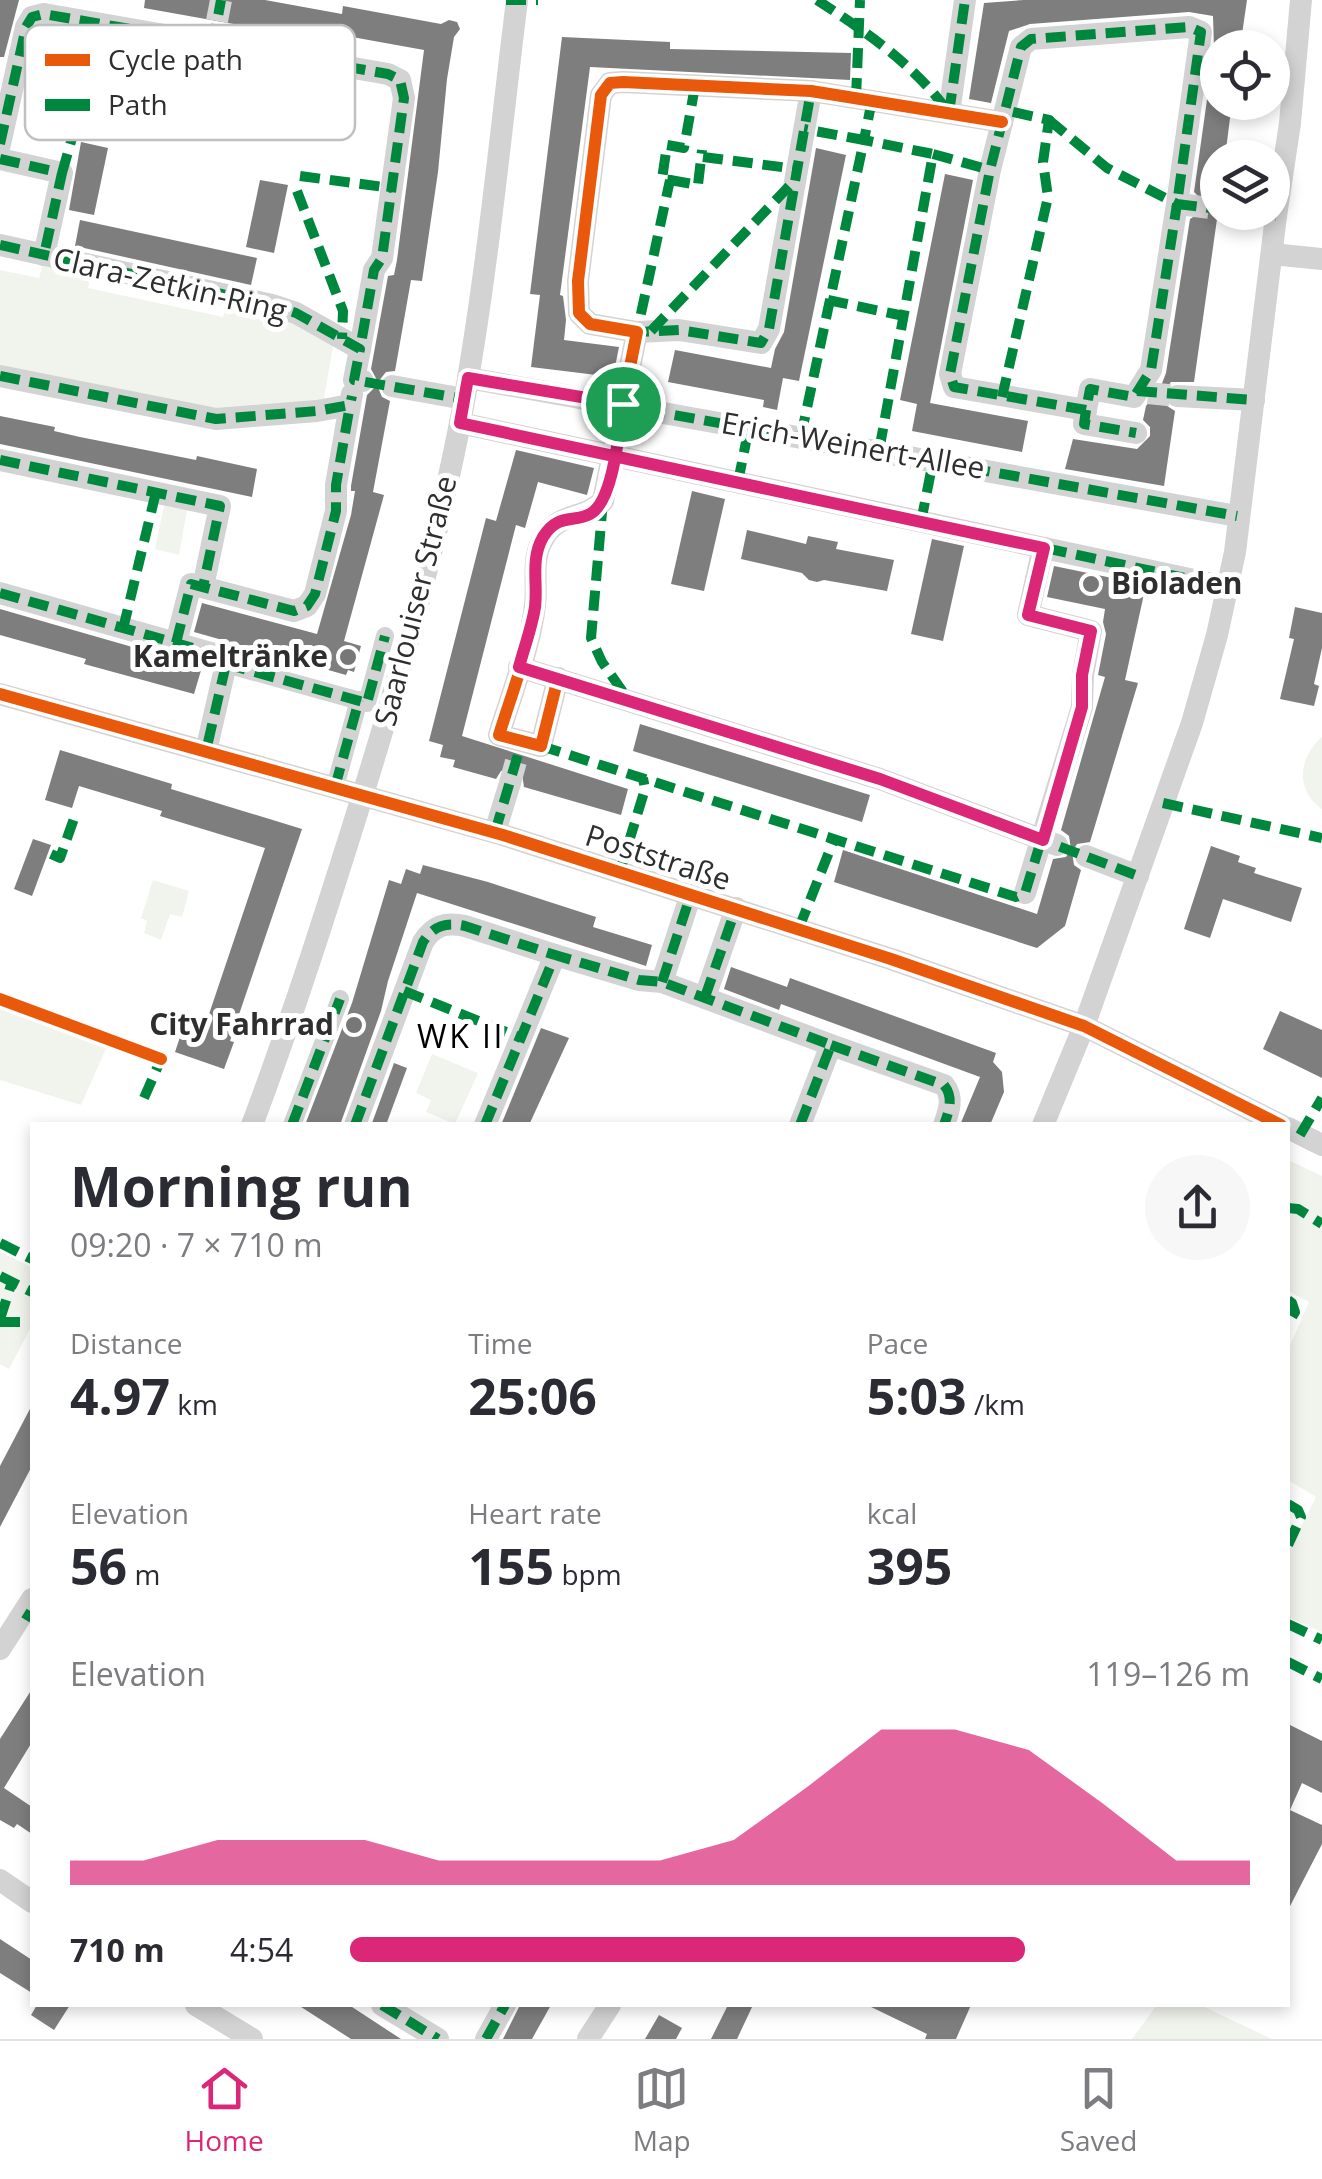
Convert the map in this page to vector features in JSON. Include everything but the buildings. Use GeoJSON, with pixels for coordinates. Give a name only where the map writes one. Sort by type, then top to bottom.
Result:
{"type":"FeatureCollection","features":[{"type":"Feature","properties":{"kind":"street","name":"Saarlouiser Straße"},"geometry":{"type":"LineString","coordinates":[[253,1122],[315,947],[400,676],[460,423],[497,180],[517,0]]}},
{"type":"Feature","properties":{"kind":"street"},"geometry":{"type":"LineString","coordinates":[[949,113],[965,0]]}},
{"type":"Feature","properties":{"kind":"street"},"geometry":{"type":"LineString","coordinates":[[1287,140],[1301,0]]}},
{"type":"Feature","properties":{"kind":"street"},"geometry":{"type":"LineString","coordinates":[[27,25],[32,17],[44,14],[148,25]]}},
{"type":"Feature","properties":{"kind":"street"},"geometry":{"type":"LineString","coordinates":[[1086,410],[954,387],[950,374],[1020,46],[1031,39],[1189,27],[1202,32],[1182,204],[1151,370],[1143,392],[1134,397],[1090,389],[1084,424],[1136,433]]}},
{"type":"Feature","properties":{"kind":"street"},"geometry":{"type":"LineString","coordinates":[[0,144],[25,32]]}},
{"type":"Feature","properties":{"kind":"street"},"geometry":{"type":"LineString","coordinates":[[176,643],[191,584],[294,611],[307,606],[316,594],[336,511],[336,485],[350,405],[359,381],[360,349],[374,270],[382,258],[404,98],[400,80],[355,66]]}},
{"type":"Feature","properties":{"kind":"street"},"geometry":{"type":"LineString","coordinates":[[811,91],[769,329],[761,343],[679,330],[636,332],[590,324],[579,313],[578,281],[601,94],[610,84],[811,91],[1002,122]]}},
{"type":"Feature","properties":{"kind":"street"},"geometry":{"type":"LineString","coordinates":[[0,159],[62,173],[44,256]]}},
{"type":"Feature","properties":{"kind":"street"},"geometry":{"type":"LineString","coordinates":[[1044,1122],[1084,1026],[1192,723],[1235,552],[1275,230]]}},
{"type":"Feature","properties":{"kind":"street","name":"Clara-Zetkin-Ring"},"geometry":{"type":"LineString","coordinates":[[0,246],[272,304],[360,349]]}},
{"type":"Feature","properties":{"kind":"street"},"geometry":{"type":"LineString","coordinates":[[1272,254],[1322,259]]}},
{"type":"Feature","properties":{"kind":"street"},"geometry":{"type":"LineString","coordinates":[[558,678],[540,746],[520,748],[500,734],[535,606],[534,562],[543,538],[554,524],[570,516],[589,514],[603,501],[636,332]]}},
{"type":"Feature","properties":{"kind":"street"},"geometry":{"type":"LineString","coordinates":[[0,376],[216,419],[350,405]]}},
{"type":"Feature","properties":{"kind":"street"},"geometry":{"type":"LineString","coordinates":[[392,386],[466,388]]}},
{"type":"Feature","properties":{"kind":"street","name":"Erich-Weinert-Allee"},"geometry":{"type":"LineString","coordinates":[[466,388],[623,404],[1237,516]]}},
{"type":"Feature","properties":{"kind":"street"},"geometry":{"type":"LineString","coordinates":[[1177,396],[1254,400]]}},
{"type":"Feature","properties":{"kind":"street","name":"Erich-Weinert-Allee"},"geometry":{"type":"LineString","coordinates":[[460,423],[1227,587]]}},
{"type":"Feature","properties":{"kind":"street"},"geometry":{"type":"LineString","coordinates":[[0,460],[220,506],[203,587]]}},
{"type":"Feature","properties":{"kind":"street"},"geometry":{"type":"LineString","coordinates":[[1025,894],[1050,843],[1082,707],[1082,675],[1091,631],[1028,615],[1044,548]]}},
{"type":"Feature","properties":{"kind":"street"},"geometry":{"type":"LineString","coordinates":[[0,593],[218,654],[226,664],[367,702],[385,636]]}},
{"type":"Feature","properties":{"kind":"street"},"geometry":{"type":"LineString","coordinates":[[206,751],[226,664]]}},
{"type":"Feature","properties":{"kind":"street"},"geometry":{"type":"LineString","coordinates":[[519,667],[880,779],[1050,843]]}},
{"type":"Feature","properties":{"kind":"street","name":"Poststraße"},"geometry":{"type":"LineString","coordinates":[[0,694],[495,832],[736,908],[1084,1026],[1276,1122]]}},
{"type":"Feature","properties":{"kind":"street"},"geometry":{"type":"LineString","coordinates":[[334,786],[359,700]]}},
{"type":"Feature","properties":{"kind":"street"},"geometry":{"type":"LineString","coordinates":[[495,832],[510,783]]}},
{"type":"Feature","properties":{"kind":"street"},"geometry":{"type":"LineString","coordinates":[[1086,856],[1138,876]]}},
{"type":"Feature","properties":{"kind":"street"},"geometry":{"type":"LineString","coordinates":[[662,982],[691,894]]}},
{"type":"Feature","properties":{"kind":"street"},"geometry":{"type":"LineString","coordinates":[[704,997],[736,908]]}},
{"type":"Feature","properties":{"kind":"street"},"geometry":{"type":"LineString","coordinates":[[356,1122],[423,942],[440,925],[466,926],[640,980],[662,982],[944,1085],[950,1092],[945,1122]]}},
{"type":"Feature","properties":{"kind":"street"},"geometry":{"type":"LineString","coordinates":[[486,1122],[555,954]]}},
{"type":"Feature","properties":{"kind":"street"},"geometry":{"type":"LineString","coordinates":[[293,1122],[340,999]]}},
{"type":"Feature","properties":{"kind":"street"},"geometry":{"type":"LineString","coordinates":[[801,1122],[831,1045]]}},
{"type":"Feature","properties":{"kind":"street","name":"Poststraße"},"geometry":{"type":"LineString","coordinates":[[1290,1129],[1322,1145]]}},
{"type":"Feature","properties":{"kind":"street"},"geometry":{"type":"LineString","coordinates":[[0,1649],[30,1610]]}},
{"type":"Feature","properties":{"kind":"street"},"geometry":{"type":"LineString","coordinates":[[0,1880],[30,1901]]}},
{"type":"Feature","properties":{"kind":"street"},"geometry":{"type":"LineString","coordinates":[[199,2007],[252,2039]]}},
{"type":"Feature","properties":{"kind":"street"},"geometry":{"type":"LineString","coordinates":[[385,2007],[438,2039]]}},
{"type":"Feature","properties":{"kind":"street"},"geometry":{"type":"LineString","coordinates":[[486,2039],[504,2007]]}},
{"type":"Feature","properties":{"kind":"street"},"geometry":{"type":"LineString","coordinates":[[588,2039],[609,2007]]}},
{"type":"Feature","properties":{"kind":"shaded area"},"geometry":{"type":"Polygon","coordinates":[[[43,264],[91,273],[88,288],[223,317],[227,303],[290,317],[334,341],[323,404],[219,412],[0,367],[0,270],[39,278],[43,264]]]}},
{"type":"Feature","properties":{"kind":"shaded area"},"geometry":{"type":"Polygon","coordinates":[[[164,506],[187,510],[179,555],[155,549],[164,506]]]}},
{"type":"Feature","properties":{"kind":"shaded area"},"geometry":{"type":"Polygon","coordinates":[[[1322,737],[1322,809],[1307,793],[1303,774],[1308,754],[1322,737]]]}},
{"type":"Feature","properties":{"kind":"shaded area"},"geometry":{"type":"Polygon","coordinates":[[[153,880],[189,891],[182,917],[170,914],[161,940],[144,933],[147,921],[141,918],[153,880]]]}},
{"type":"Feature","properties":{"kind":"shaded area"},"geometry":{"type":"Polygon","coordinates":[[[0,1006],[108,1044],[81,1105],[0,1080],[0,1006]]]}},
{"type":"Feature","properties":{"kind":"shaded area"},"geometry":{"type":"Polygon","coordinates":[[[432,1054],[478,1073],[456,1122],[426,1112],[431,1100],[416,1093],[432,1054]]]}},
{"type":"Feature","properties":{"kind":"shaded area"},"geometry":{"type":"Polygon","coordinates":[[[1290,1161],[1322,1176],[1322,1632],[1290,1618],[1290,1549],[1316,1497],[1290,1481],[1290,1345],[1309,1302],[1290,1292],[1290,1161]]]}},
{"type":"Feature","properties":{"kind":"shaded area"},"geometry":{"type":"Polygon","coordinates":[[[0,1252],[30,1266],[30,1329],[9,1369],[0,1364],[0,1252]]]}},
{"type":"Feature","properties":{"kind":"shaded area"},"geometry":{"type":"Polygon","coordinates":[[[1156,2007],[1204,2007],[1272,2039],[1132,2039],[1156,2007]]]}},
{"type":"Feature","properties":{"kind":"tunnel"},"geometry":{"type":"LineString","coordinates":[[217,21],[221,0]]}},
{"type":"Feature","properties":{"kind":"tunnel"},"geometry":{"type":"LineString","coordinates":[[1187,205],[1200,207]]}},
{"type":"Feature","properties":{"kind":"tunnel"},"geometry":{"type":"LineString","coordinates":[[1148,393],[1177,396]]}},
{"type":"Feature","properties":{"kind":"tunnel"},"geometry":{"type":"LineString","coordinates":[[510,783],[518,754]]}},
{"type":"Feature","properties":{"kind":"marked path"},"geometry":{"type":"LineString","coordinates":[[216,25],[221,0]]}},
{"type":"Feature","properties":{"kind":"marked path"},"geometry":{"type":"LineString","coordinates":[[506,0],[538,0]]}},
{"type":"Feature","properties":{"kind":"marked path"},"geometry":{"type":"LineString","coordinates":[[817,0],[905,65],[949,113]]}},
{"type":"Feature","properties":{"kind":"marked path"},"geometry":{"type":"LineString","coordinates":[[856,98],[860,0]]}},
{"type":"Feature","properties":{"kind":"marked path"},"geometry":{"type":"LineString","coordinates":[[949,113],[965,0]]}},
{"type":"Feature","properties":{"kind":"marked path"},"geometry":{"type":"LineString","coordinates":[[27,25],[32,17],[44,14],[107,25]]}},
{"type":"Feature","properties":{"kind":"marked path"},"geometry":{"type":"LineString","coordinates":[[1189,27],[1201,32],[1177,204],[1151,370],[1134,397],[1090,389],[1086,410],[954,387],[950,374],[990,170],[1021,47],[1031,39],[1189,27]]}},
{"type":"Feature","properties":{"kind":"marked path"},"geometry":{"type":"LineString","coordinates":[[0,144],[25,32]]}},
{"type":"Feature","properties":{"kind":"marked path"},"geometry":{"type":"LineString","coordinates":[[355,68],[400,80],[404,98],[382,258],[374,270],[360,349]]}},
{"type":"Feature","properties":{"kind":"marked path"},"geometry":{"type":"LineString","coordinates":[[695,86],[684,148],[667,145],[662,179],[670,180],[637,332],[679,330],[761,343],[769,329],[811,91]]}},
{"type":"Feature","properties":{"kind":"marked path"},"geometry":{"type":"LineString","coordinates":[[872,100],[864,140],[933,154],[879,451]]}},
{"type":"Feature","properties":{"kind":"marked path"},"geometry":{"type":"LineString","coordinates":[[1002,397],[1048,197],[1043,162],[1049,120],[1004,110]]}},
{"type":"Feature","properties":{"kind":"marked path"},"geometry":{"type":"LineString","coordinates":[[1049,120],[1107,168],[1177,204]]}},
{"type":"Feature","properties":{"kind":"marked path"},"geometry":{"type":"LineString","coordinates":[[801,436],[864,140],[804,129]]}},
{"type":"Feature","properties":{"kind":"marked path"},"geometry":{"type":"LineString","coordinates":[[62,173],[71,140]]}},
{"type":"Feature","properties":{"kind":"marked path"},"geometry":{"type":"LineString","coordinates":[[670,180],[698,185],[702,150]]}},
{"type":"Feature","properties":{"kind":"marked path"},"geometry":{"type":"LineString","coordinates":[[933,154],[990,170]]}},
{"type":"Feature","properties":{"kind":"marked path"},"geometry":{"type":"LineString","coordinates":[[703,157],[797,169]]}},
{"type":"Feature","properties":{"kind":"marked path"},"geometry":{"type":"LineString","coordinates":[[0,159],[62,173],[44,255]]}},
{"type":"Feature","properties":{"kind":"marked path"},"geometry":{"type":"LineString","coordinates":[[300,176],[392,188]]}},
{"type":"Feature","properties":{"kind":"marked path"},"geometry":{"type":"LineString","coordinates":[[651,331],[795,180]]}},
{"type":"Feature","properties":{"kind":"marked path"},"geometry":{"type":"LineString","coordinates":[[297,191],[343,311],[342,339]]}},
{"type":"Feature","properties":{"kind":"marked path"},"geometry":{"type":"LineString","coordinates":[[1177,204],[1200,207]]}},
{"type":"Feature","properties":{"kind":"marked path"},"geometry":{"type":"LineString","coordinates":[[0,245],[272,305],[296,313],[360,349],[354,380],[464,399]]}},
{"type":"Feature","properties":{"kind":"marked path"},"geometry":{"type":"LineString","coordinates":[[828,300],[904,316]]}},
{"type":"Feature","properties":{"kind":"marked path"},"geometry":{"type":"LineString","coordinates":[[0,376],[216,419],[317,411],[350,405],[352,396]]}},
{"type":"Feature","properties":{"kind":"marked path"},"geometry":{"type":"LineString","coordinates":[[468,378],[1237,516]]}},
{"type":"Feature","properties":{"kind":"marked path"},"geometry":{"type":"LineString","coordinates":[[1137,391],[1254,400]]}},
{"type":"Feature","properties":{"kind":"marked path"},"geometry":{"type":"LineString","coordinates":[[176,643],[191,584],[294,611],[307,606],[315,594],[336,511],[336,485],[350,405]]}},
{"type":"Feature","properties":{"kind":"marked path"},"geometry":{"type":"LineString","coordinates":[[1086,410],[1084,424],[1136,433]]}},
{"type":"Feature","properties":{"kind":"marked path"},"geometry":{"type":"LineString","coordinates":[[460,423],[1227,587]]}},
{"type":"Feature","properties":{"kind":"marked path"},"geometry":{"type":"LineString","coordinates":[[738,482],[749,427]]}},
{"type":"Feature","properties":{"kind":"marked path"},"geometry":{"type":"LineString","coordinates":[[0,460],[220,506],[203,587]]}},
{"type":"Feature","properties":{"kind":"marked path"},"geometry":{"type":"LineString","coordinates":[[921,522],[933,461]]}},
{"type":"Feature","properties":{"kind":"marked path"},"geometry":{"type":"LineString","coordinates":[[123,629],[156,492]]}},
{"type":"Feature","properties":{"kind":"marked path"},"geometry":{"type":"LineString","coordinates":[[603,501],[591,638],[602,662],[630,702]]}},
{"type":"Feature","properties":{"kind":"marked path"},"geometry":{"type":"LineString","coordinates":[[541,746],[1016,897],[1025,893],[1082,707],[1091,631],[1028,615],[1043,548]]}},
{"type":"Feature","properties":{"kind":"marked path"},"geometry":{"type":"LineString","coordinates":[[0,593],[218,655],[226,664],[206,751]]}},
{"type":"Feature","properties":{"kind":"marked path"},"geometry":{"type":"LineString","coordinates":[[226,664],[367,703],[385,636]]}},
{"type":"Feature","properties":{"kind":"marked path"},"geometry":{"type":"LineString","coordinates":[[519,667],[880,779],[1138,876]]}},
{"type":"Feature","properties":{"kind":"marked path"},"geometry":{"type":"LineString","coordinates":[[335,787],[359,700]]}},
{"type":"Feature","properties":{"kind":"marked path"},"geometry":{"type":"LineString","coordinates":[[495,832],[522,741]]}},
{"type":"Feature","properties":{"kind":"marked path"},"geometry":{"type":"LineString","coordinates":[[620,871],[645,789],[643,778]]}},
{"type":"Feature","properties":{"kind":"marked path"},"geometry":{"type":"LineString","coordinates":[[1163,803],[1322,838]]}},
{"type":"Feature","properties":{"kind":"marked path"},"geometry":{"type":"LineString","coordinates":[[51,854],[60,858],[76,813]]}},
{"type":"Feature","properties":{"kind":"marked path"},"geometry":{"type":"LineString","coordinates":[[799,928],[835,837]]}},
{"type":"Feature","properties":{"kind":"marked path"},"geometry":{"type":"LineString","coordinates":[[662,982],[691,894]]}},
{"type":"Feature","properties":{"kind":"marked path"},"geometry":{"type":"LineString","coordinates":[[705,997],[736,908]]}},
{"type":"Feature","properties":{"kind":"marked path"},"geometry":{"type":"LineString","coordinates":[[356,1122],[423,942],[436,928],[465,926],[555,955]]}},
{"type":"Feature","properties":{"kind":"marked path"},"geometry":{"type":"LineString","coordinates":[[486,1122],[555,955],[639,980],[662,982],[831,1045],[801,1122]]}},
{"type":"Feature","properties":{"kind":"marked path"},"geometry":{"type":"LineString","coordinates":[[404,991],[521,1038]]}},
{"type":"Feature","properties":{"kind":"marked path"},"geometry":{"type":"LineString","coordinates":[[293,1122],[340,999]]}},
{"type":"Feature","properties":{"kind":"marked path"},"geometry":{"type":"LineString","coordinates":[[831,1045],[944,1085],[950,1099],[945,1122]]}},
{"type":"Feature","properties":{"kind":"marked path"},"geometry":{"type":"LineString","coordinates":[[144,1098],[161,1059],[154,1056]]}},
{"type":"Feature","properties":{"kind":"marked path"},"geometry":{"type":"LineString","coordinates":[[1300,1135],[1322,1098]]}},
{"type":"Feature","properties":{"kind":"marked path"},"geometry":{"type":"LineString","coordinates":[[1290,1208],[1322,1224]]}},
{"type":"Feature","properties":{"kind":"marked path"},"geometry":{"type":"LineString","coordinates":[[0,1243],[30,1258]]}},
{"type":"Feature","properties":{"kind":"marked path"},"geometry":{"type":"LineString","coordinates":[[0,1276],[30,1291]]}},
{"type":"Feature","properties":{"kind":"marked path"},"geometry":{"type":"LineString","coordinates":[[0,1319],[12,1282]]}},
{"type":"Feature","properties":{"kind":"marked path"},"geometry":{"type":"LineString","coordinates":[[1290,1302],[1295,1312],[1290,1321]]}},
{"type":"Feature","properties":{"kind":"marked path"},"geometry":{"type":"LineString","coordinates":[[0,1322],[30,1322]]}},
{"type":"Feature","properties":{"kind":"marked path"},"geometry":{"type":"LineString","coordinates":[[1290,1505],[1301,1517],[1290,1541]]}},
{"type":"Feature","properties":{"kind":"marked path"},"geometry":{"type":"LineString","coordinates":[[24,1613],[30,1617]]}},
{"type":"Feature","properties":{"kind":"marked path"},"geometry":{"type":"LineString","coordinates":[[1290,1625],[1322,1640]]}},
{"type":"Feature","properties":{"kind":"marked path"},"geometry":{"type":"LineString","coordinates":[[1290,1663],[1322,1679]]}},
{"type":"Feature","properties":{"kind":"marked path"},"geometry":{"type":"LineString","coordinates":[[385,2007],[438,2039]]}},
{"type":"Feature","properties":{"kind":"marked path"},"geometry":{"type":"LineString","coordinates":[[486,2039],[504,2007]]}},
{"type":"Feature","properties":{"kind":"cycle path"},"geometry":{"type":"LineString","coordinates":[[558,678],[541,746],[499,735],[529,636],[540,544],[558,523],[603,501],[637,332],[590,324],[579,313],[578,281],[601,95],[610,83],[811,91],[1002,122]]}},
{"type":"Feature","properties":{"kind":"cycle path"},"geometry":{"type":"LineString","coordinates":[[0,694],[503,835],[891,959],[1084,1026],[1275,1122]]}},
{"type":"Feature","properties":{"kind":"cycle path"},"geometry":{"type":"LineString","coordinates":[[0,999],[161,1059]]}},
{"type":"Feature","properties":{"kind":"place","name":"Bioladen"},"geometry":{"type":"Point","coordinates":[1091,584]}},
{"type":"Feature","properties":{"kind":"place","name":"Kameltränke"},"geometry":{"type":"Point","coordinates":[348,657]}},
{"type":"Feature","properties":{"kind":"place","name":"City Fahrrad"},"geometry":{"type":"Point","coordinates":[354,1025]}},
{"type":"Feature","properties":{"kind":"district","name":"WK II"},"geometry":{"type":"Point","coordinates":[461,1037]}},
{"type":"Feature","properties":{"kind":"route"},"geometry":{"type":"LineString","coordinates":[[623,404],[468,378],[460,423],[614,456],[738,482],[914,521],[1044,548],[1028,615],[1091,631],[1082,675],[1082,707],[1043,840],[880,779],[519,667],[535,606],[534,562],[543,538],[554,524],[570,516],[589,514],[603,501],[614,456],[623,404]]}}]}
